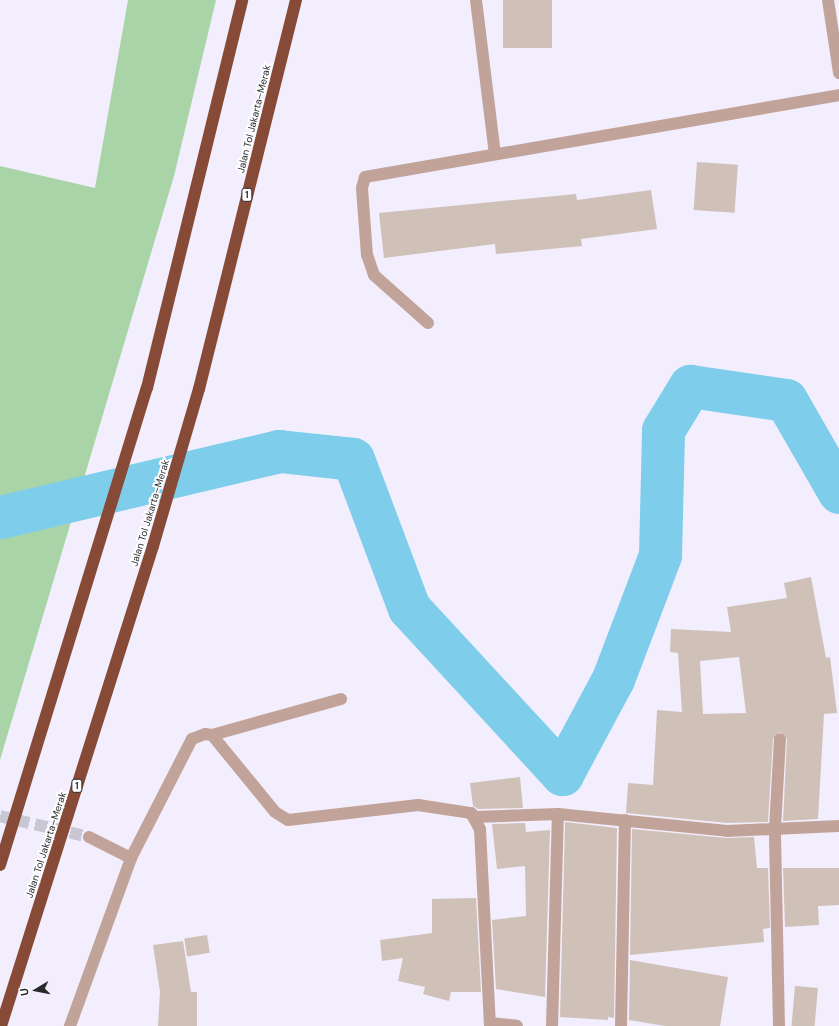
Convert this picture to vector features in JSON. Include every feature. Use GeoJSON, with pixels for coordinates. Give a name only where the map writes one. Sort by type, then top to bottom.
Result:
{"type":"FeatureCollection","features":[{"type":"Feature","properties":{"kind":"highway"},"geometry":{"type":"LineString","coordinates":[[0,864],[100,546],[147,388],[242,0]]}},
{"type":"Feature","properties":{"kind":"highway","name":"Jalan Tol Jakarta–Merak"},"geometry":{"type":"LineString","coordinates":[[1,1026],[153,546],[199,390],[296,0]]}},
{"type":"Feature","properties":{"kind":"street"},"geometry":{"type":"LineString","coordinates":[[476,0],[495,154]]}},
{"type":"Feature","properties":{"kind":"street"},"geometry":{"type":"LineString","coordinates":[[828,0],[839,73]]}},
{"type":"Feature","properties":{"kind":"street"},"geometry":{"type":"LineString","coordinates":[[428,323],[374,275],[367,255],[363,181],[372,175],[839,95]]}},
{"type":"Feature","properties":{"kind":"street"},"geometry":{"type":"LineString","coordinates":[[70,1026],[131,858],[192,739],[212,735],[342,699]]}},
{"type":"Feature","properties":{"kind":"street"},"geometry":{"type":"LineString","coordinates":[[212,735],[275,812],[288,820],[418,805],[468,812],[475,817],[480,829],[490,1024],[517,1026]]}},
{"type":"Feature","properties":{"kind":"street"},"geometry":{"type":"LineString","coordinates":[[779,1026],[775,828],[780,739]]}},
{"type":"Feature","properties":{"kind":"street"},"geometry":{"type":"LineString","coordinates":[[475,817],[558,814],[727,831],[839,826]]}},
{"type":"Feature","properties":{"kind":"street"},"geometry":{"type":"LineString","coordinates":[[552,1026],[558,814]]}},
{"type":"Feature","properties":{"kind":"street"},"geometry":{"type":"LineString","coordinates":[[621,1026],[625,820]]}},
{"type":"Feature","properties":{"kind":"street"},"geometry":{"type":"LineString","coordinates":[[88,837],[131,858]]}},
{"type":"Feature","properties":{"kind":"green space"},"geometry":{"type":"Polygon","coordinates":[[[128,0],[216,0],[174,176],[0,760],[0,166],[95,188],[128,0]]]}},
{"type":"Feature","properties":{"kind":"building"},"geometry":{"type":"Polygon","coordinates":[[[503,0],[552,0],[552,48],[503,48],[503,0]]]}},
{"type":"Feature","properties":{"kind":"building"},"geometry":{"type":"Polygon","coordinates":[[[697,162],[738,165],[735,213],[694,210],[697,162]]]}},
{"type":"Feature","properties":{"kind":"building"},"geometry":{"type":"Polygon","coordinates":[[[651,190],[657,229],[581,239],[582,246],[496,254],[495,244],[384,258],[379,213],[576,194],[577,200],[651,190]]]}},
{"type":"Feature","properties":{"kind":"building"},"geometry":{"type":"Polygon","coordinates":[[[811,577],[826,658],[830,657],[837,713],[824,714],[818,819],[783,821],[787,739],[780,732],[773,739],[768,822],[727,823],[626,813],[628,783],[653,785],[657,710],[682,712],[678,653],[670,652],[671,629],[731,632],[727,607],[787,598],[784,583],[811,577]],[[739,657],[700,661],[703,714],[746,713],[739,657]]]}},
{"type":"Feature","properties":{"kind":"building"},"geometry":{"type":"Polygon","coordinates":[[[520,777],[523,808],[478,809],[473,806],[470,783],[520,777]]]}},
{"type":"Feature","properties":{"kind":"building"},"geometry":{"type":"Polygon","coordinates":[[[565,822],[617,828],[614,1018],[608,1017],[608,1020],[560,1017],[565,822]]]}},
{"type":"Feature","properties":{"kind":"building"},"geometry":{"type":"Polygon","coordinates":[[[525,823],[526,832],[550,830],[545,997],[496,989],[492,920],[526,916],[525,866],[497,869],[492,824],[525,823]]]}},
{"type":"Feature","properties":{"kind":"building"},"geometry":{"type":"Polygon","coordinates":[[[632,829],[726,838],[754,837],[757,868],[768,868],[770,928],[763,929],[764,942],[630,955],[632,829]]]}},
{"type":"Feature","properties":{"kind":"building"},"geometry":{"type":"Polygon","coordinates":[[[783,868],[839,868],[839,905],[818,906],[819,925],[785,927],[783,868]]]}},
{"type":"Feature","properties":{"kind":"building"},"geometry":{"type":"Polygon","coordinates":[[[476,898],[481,992],[451,992],[449,1001],[423,994],[425,987],[398,981],[403,958],[382,961],[380,940],[432,933],[432,899],[476,898]]]}},
{"type":"Feature","properties":{"kind":"building"},"geometry":{"type":"Polygon","coordinates":[[[207,935],[210,953],[187,956],[184,939],[207,935]]]}},
{"type":"Feature","properties":{"kind":"building"},"geometry":{"type":"Polygon","coordinates":[[[183,941],[191,992],[197,992],[197,1026],[158,1026],[160,992],[153,945],[183,941]]]}},
{"type":"Feature","properties":{"kind":"building"},"geometry":{"type":"Polygon","coordinates":[[[630,960],[728,977],[720,1026],[665,1026],[629,1020],[630,960]]]}},
{"type":"Feature","properties":{"kind":"building"},"geometry":{"type":"Polygon","coordinates":[[[795,986],[818,988],[815,1026],[792,1026],[795,986]]]}},
{"type":"Feature","properties":{"kind":"waterway"},"geometry":{"type":"LineString","coordinates":[[0,517],[279,451],[353,459],[409,608],[562,774],[613,679],[660,555],[663,430],[690,386],[786,400],[839,492]]}},
{"type":"Feature","properties":{"kind":"tunnel"},"geometry":{"type":"LineString","coordinates":[[0,816],[89,837]]}}]}
